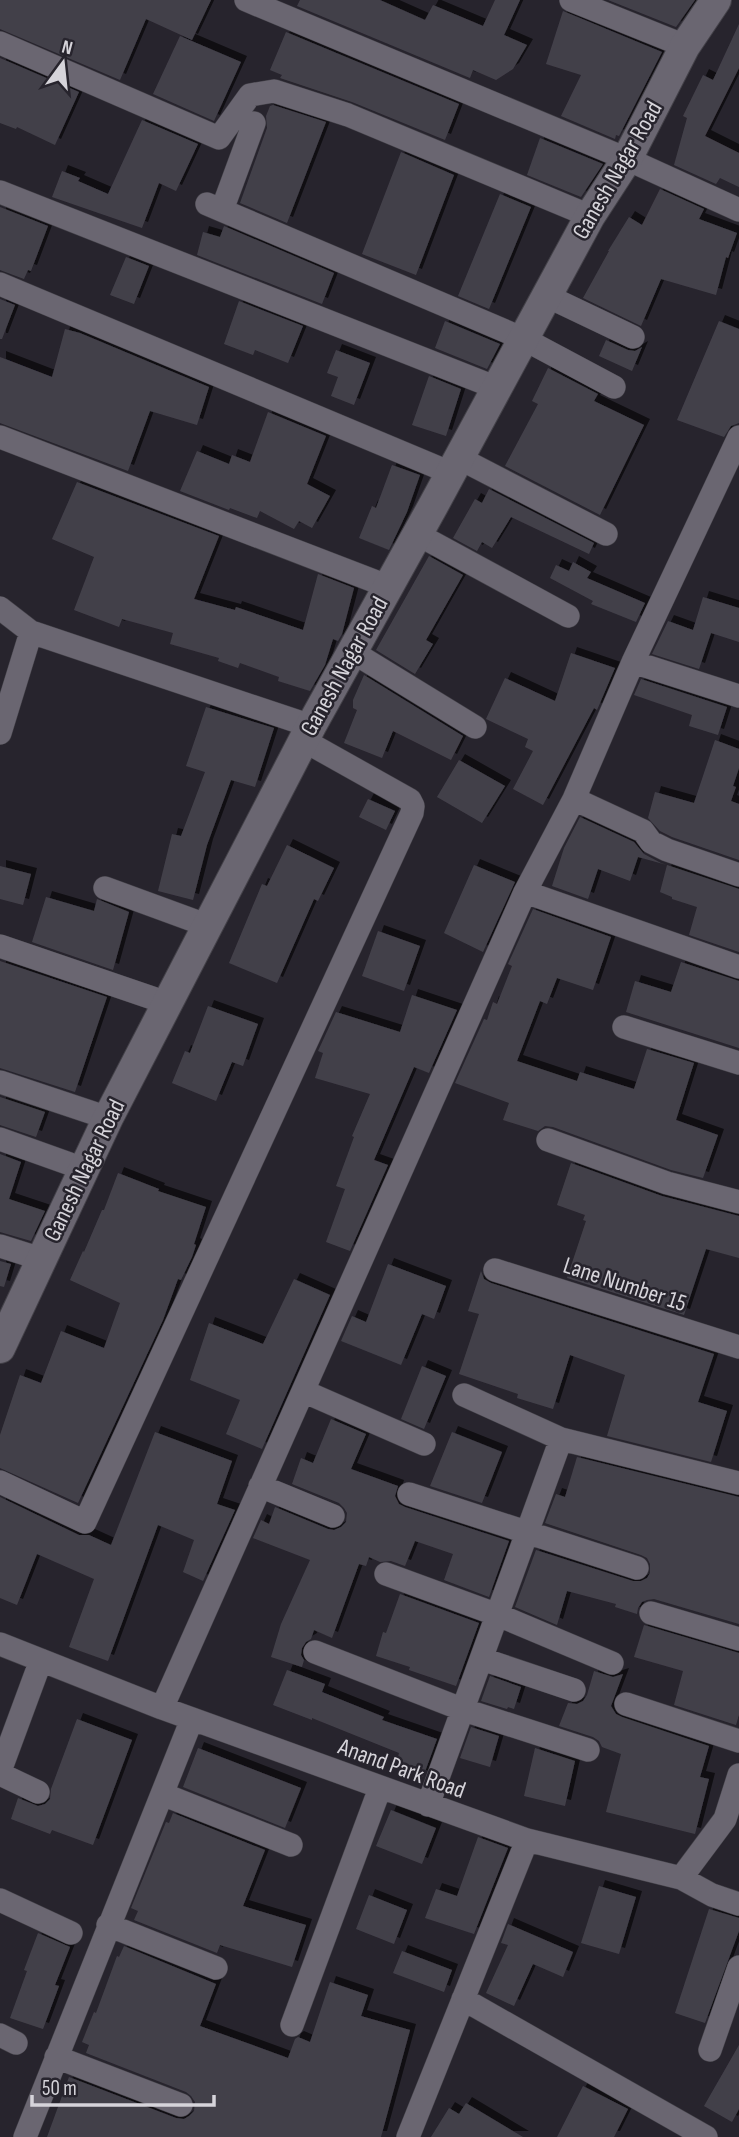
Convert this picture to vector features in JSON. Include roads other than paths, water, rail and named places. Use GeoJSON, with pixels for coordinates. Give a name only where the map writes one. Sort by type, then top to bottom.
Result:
{"type":"FeatureCollection","features":[{"type":"Feature","properties":{"kind":"street"},"geometry":{"type":"LineString","coordinates":[[246,0],[627,159],[739,211]]}},
{"type":"Feature","properties":{"kind":"street"},"geometry":{"type":"LineString","coordinates":[[571,0],[685,46]]}},
{"type":"Feature","properties":{"kind":"street","name":"Ganesh Nagar Road"},"geometry":{"type":"LineString","coordinates":[[1,1342],[108,1118],[307,733],[590,216],[627,159],[685,46],[716,0]]}},
{"type":"Feature","properties":{"kind":"street"},"geometry":{"type":"LineString","coordinates":[[0,43],[219,138],[250,95],[274,91],[348,115],[590,216]]}},
{"type":"Feature","properties":{"kind":"street"},"geometry":{"type":"LineString","coordinates":[[254,123],[214,207],[524,339],[614,387]]}},
{"type":"Feature","properties":{"kind":"street"},"geometry":{"type":"LineString","coordinates":[[0,192],[497,388]]}},
{"type":"Feature","properties":{"kind":"street"},"geometry":{"type":"LineString","coordinates":[[0,284],[455,466],[606,534]]}},
{"type":"Feature","properties":{"kind":"street"},"geometry":{"type":"LineString","coordinates":[[547,296],[633,337]]}},
{"type":"Feature","properties":{"kind":"street"},"geometry":{"type":"LineString","coordinates":[[0,437],[387,586]]}},
{"type":"Feature","properties":{"kind":"street"},"geometry":{"type":"LineString","coordinates":[[162,1708],[525,892],[574,800],[633,662],[739,437]]}},
{"type":"Feature","properties":{"kind":"street"},"geometry":{"type":"LineString","coordinates":[[417,534],[568,616]]}},
{"type":"Feature","properties":{"kind":"street"},"geometry":{"type":"LineString","coordinates":[[0,608],[31,632],[307,733],[410,800],[413,806],[85,1522],[0,1482]]}},
{"type":"Feature","properties":{"kind":"street"},"geometry":{"type":"LineString","coordinates":[[0,733],[31,632]]}},
{"type":"Feature","properties":{"kind":"street"},"geometry":{"type":"LineString","coordinates":[[351,651],[475,726]]}},
{"type":"Feature","properties":{"kind":"street"},"geometry":{"type":"LineString","coordinates":[[633,662],[739,696]]}},
{"type":"Feature","properties":{"kind":"street"},"geometry":{"type":"LineString","coordinates":[[574,800],[643,831],[651,842],[667,850],[739,875]]}},
{"type":"Feature","properties":{"kind":"street"},"geometry":{"type":"LineString","coordinates":[[105,888],[206,925]]}},
{"type":"Feature","properties":{"kind":"street"},"geometry":{"type":"LineString","coordinates":[[525,892],[739,967]]}},
{"type":"Feature","properties":{"kind":"street"},"geometry":{"type":"LineString","coordinates":[[0,946],[167,1003]]}},
{"type":"Feature","properties":{"kind":"street"},"geometry":{"type":"LineString","coordinates":[[625,1027],[739,1063]]}},
{"type":"Feature","properties":{"kind":"street"},"geometry":{"type":"LineString","coordinates":[[0,1082],[108,1118]]}},
{"type":"Feature","properties":{"kind":"street"},"geometry":{"type":"LineString","coordinates":[[0,1139],[84,1168]]}},
{"type":"Feature","properties":{"kind":"street"},"geometry":{"type":"LineString","coordinates":[[548,1140],[667,1183],[739,1202]]}},
{"type":"Feature","properties":{"kind":"street"},"geometry":{"type":"LineString","coordinates":[[0,1245],[41,1259]]}},
{"type":"Feature","properties":{"kind":"street","name":"Lane Number 15"},"geometry":{"type":"LineString","coordinates":[[495,1270],[739,1347]]}},
{"type":"Feature","properties":{"kind":"street"},"geometry":{"type":"LineString","coordinates":[[303,1391],[424,1444]]}},
{"type":"Feature","properties":{"kind":"street"},"geometry":{"type":"LineString","coordinates":[[464,1395],[561,1439],[739,1483]]}},
{"type":"Feature","properties":{"kind":"street"},"geometry":{"type":"LineString","coordinates":[[428,1805],[561,1439]]}},
{"type":"Feature","properties":{"kind":"street"},"geometry":{"type":"LineString","coordinates":[[260,1486],[333,1516]]}},
{"type":"Feature","properties":{"kind":"street"},"geometry":{"type":"LineString","coordinates":[[409,1494],[637,1568]]}},
{"type":"Feature","properties":{"kind":"street"},"geometry":{"type":"LineString","coordinates":[[386,1574],[498,1615],[612,1663]]}},
{"type":"Feature","properties":{"kind":"street"},"geometry":{"type":"LineString","coordinates":[[651,1613],[739,1639]]}},
{"type":"Feature","properties":{"kind":"street","name":"Anand Park Road"},"geometry":{"type":"LineString","coordinates":[[0,1644],[162,1708],[527,1840],[681,1878],[712,1895],[739,1904]]}},
{"type":"Feature","properties":{"kind":"street"},"geometry":{"type":"LineString","coordinates":[[315,1652],[464,1710],[588,1749]]}},
{"type":"Feature","properties":{"kind":"street"},"geometry":{"type":"LineString","coordinates":[[482,1659],[575,1690]]}},
{"type":"Feature","properties":{"kind":"street"},"geometry":{"type":"LineString","coordinates":[[38,1791],[0,1772],[41,1660]]}},
{"type":"Feature","properties":{"kind":"street"},"geometry":{"type":"LineString","coordinates":[[626,1704],[739,1741]]}},
{"type":"Feature","properties":{"kind":"street"},"geometry":{"type":"LineString","coordinates":[[24,2137],[192,1719]]}},
{"type":"Feature","properties":{"kind":"street"},"geometry":{"type":"LineString","coordinates":[[681,1878],[732,1821],[739,1775]]}},
{"type":"Feature","properties":{"kind":"street"},"geometry":{"type":"LineString","coordinates":[[292,2025],[380,1788]]}},
{"type":"Feature","properties":{"kind":"street"},"geometry":{"type":"LineString","coordinates":[[162,1794],[290,1845]]}},
{"type":"Feature","properties":{"kind":"street"},"geometry":{"type":"LineString","coordinates":[[408,2137],[527,1840]]}},
{"type":"Feature","properties":{"kind":"street"},"geometry":{"type":"LineString","coordinates":[[0,1900],[71,1933]]}},
{"type":"Feature","properties":{"kind":"street"},"geometry":{"type":"LineString","coordinates":[[108,1925],[216,1968]]}},
{"type":"Feature","properties":{"kind":"street"},"geometry":{"type":"LineString","coordinates":[[710,2050],[739,1967]]}},
{"type":"Feature","properties":{"kind":"street"},"geometry":{"type":"LineString","coordinates":[[463,1999],[706,2137]]}},
{"type":"Feature","properties":{"kind":"street"},"geometry":{"type":"LineString","coordinates":[[56,2057],[181,2105]]}}]}
